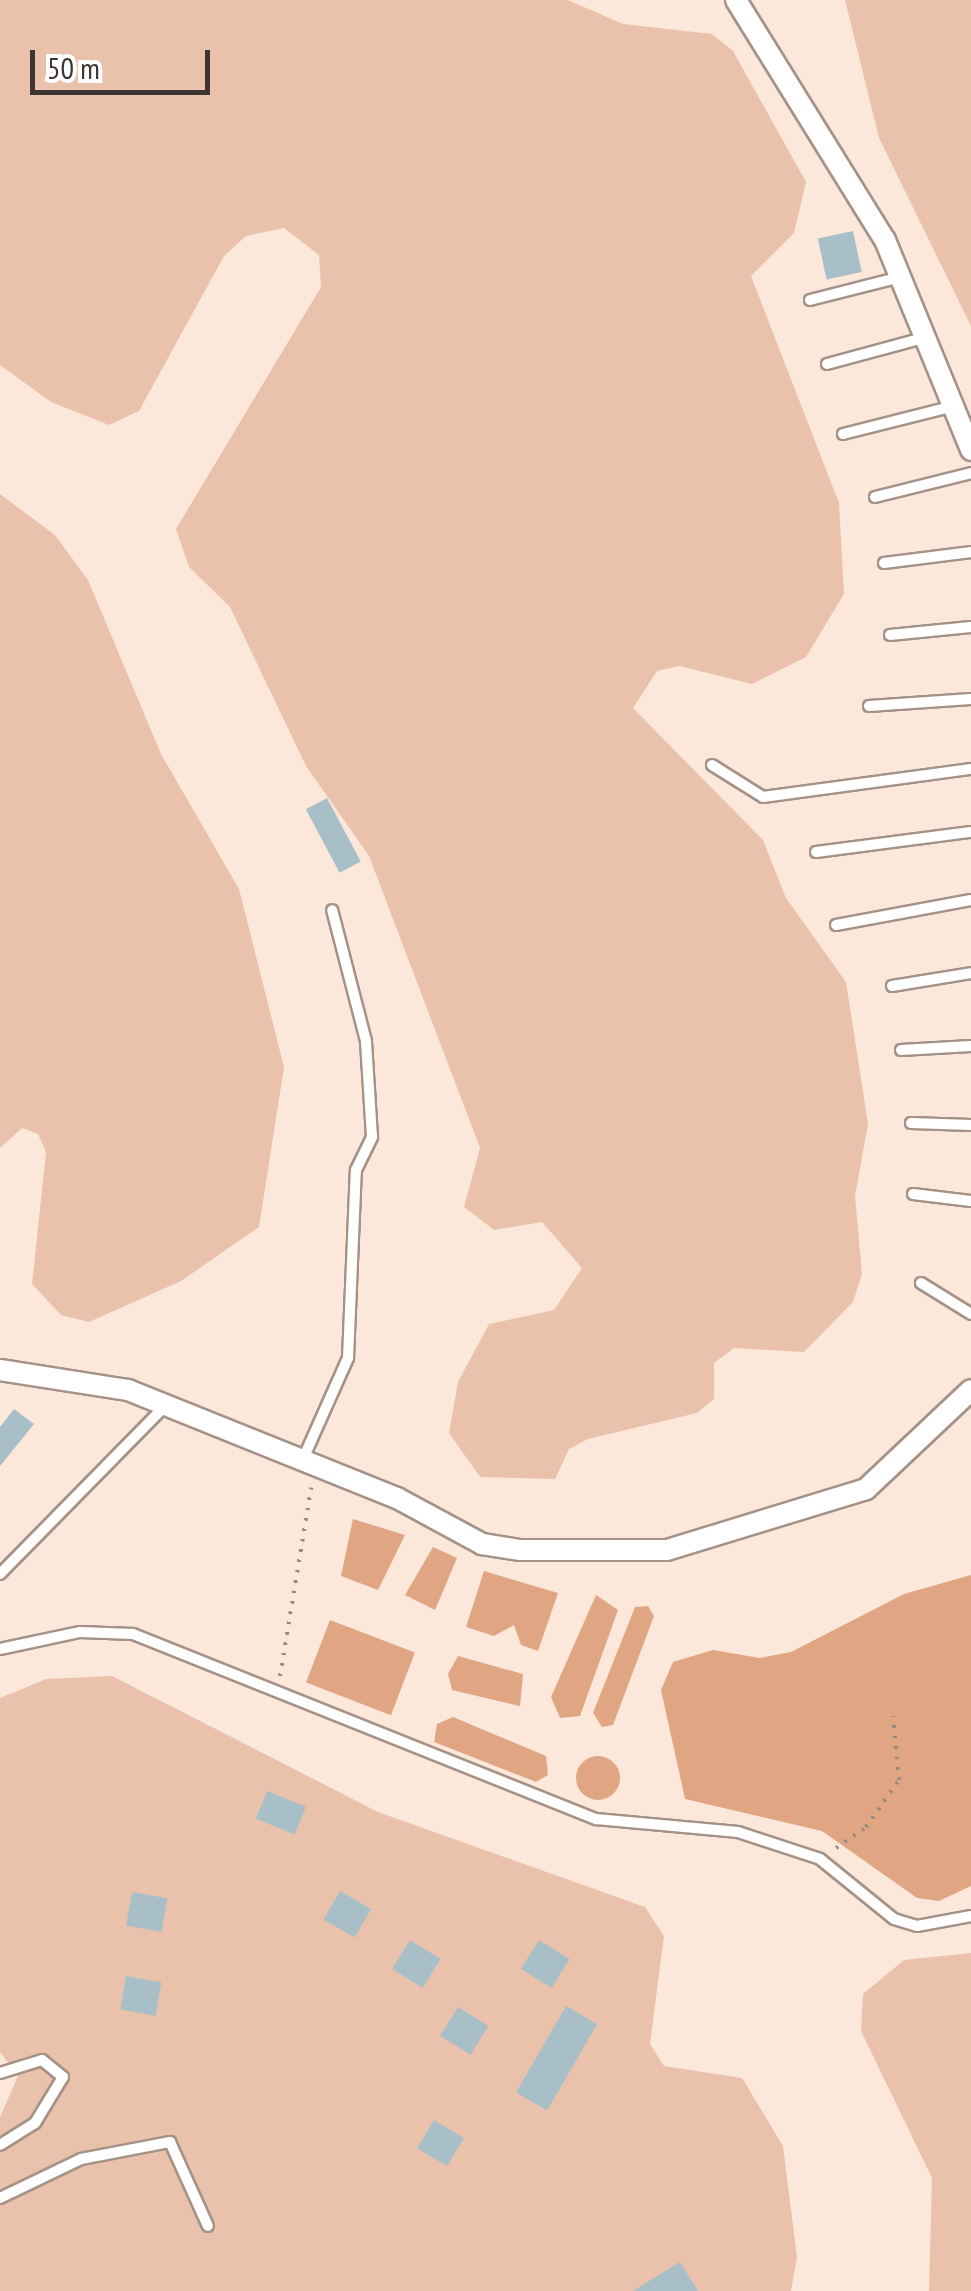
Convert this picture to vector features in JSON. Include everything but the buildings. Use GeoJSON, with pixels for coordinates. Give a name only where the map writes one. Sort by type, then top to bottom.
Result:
{"type":"FeatureCollection","features":[{"type":"Feature","properties":{"kind":"street"},"geometry":{"type":"LineString","coordinates":[[736,0],[903,276],[931,336],[971,450]]}},
{"type":"Feature","properties":{"kind":"street"},"geometry":{"type":"LineString","coordinates":[[0,1370],[128,1390],[164,1408],[309,1462],[482,1544],[666,1550],[866,1490],[971,1390]]}},
{"type":"Feature","properties":{"kind":"lane"},"geometry":{"type":"LineString","coordinates":[[810,300],[903,276]]}},
{"type":"Feature","properties":{"kind":"lane"},"geometry":{"type":"LineString","coordinates":[[826,364],[931,336]]}},
{"type":"Feature","properties":{"kind":"lane"},"geometry":{"type":"LineString","coordinates":[[843,434],[956,406]]}},
{"type":"Feature","properties":{"kind":"lane"},"geometry":{"type":"LineString","coordinates":[[875,497],[971,473]]}},
{"type":"Feature","properties":{"kind":"lane"},"geometry":{"type":"LineString","coordinates":[[884,564],[971,552]]}},
{"type":"Feature","properties":{"kind":"lane"},"geometry":{"type":"LineString","coordinates":[[890,635],[971,627]]}},
{"type":"Feature","properties":{"kind":"lane"},"geometry":{"type":"LineString","coordinates":[[869,706],[971,699]]}},
{"type":"Feature","properties":{"kind":"lane"},"geometry":{"type":"LineString","coordinates":[[712,765],[763,797],[971,769]]}},
{"type":"Feature","properties":{"kind":"lane"},"geometry":{"type":"LineString","coordinates":[[816,852],[971,832]]}},
{"type":"Feature","properties":{"kind":"lane"},"geometry":{"type":"LineString","coordinates":[[836,925],[971,900]]}},
{"type":"Feature","properties":{"kind":"lane"},"geometry":{"type":"LineString","coordinates":[[309,1462],[348,1358],[356,1170],[372,1137],[366,1042],[332,910]]}},
{"type":"Feature","properties":{"kind":"lane"},"geometry":{"type":"LineString","coordinates":[[892,986],[971,973]]}},
{"type":"Feature","properties":{"kind":"lane"},"geometry":{"type":"LineString","coordinates":[[901,1050],[971,1046]]}},
{"type":"Feature","properties":{"kind":"lane"},"geometry":{"type":"LineString","coordinates":[[911,1123],[971,1125]]}},
{"type":"Feature","properties":{"kind":"lane"},"geometry":{"type":"LineString","coordinates":[[913,1194],[971,1201]]}},
{"type":"Feature","properties":{"kind":"lane"},"geometry":{"type":"LineString","coordinates":[[921,1283],[971,1314]]}},
{"type":"Feature","properties":{"kind":"lane"},"geometry":{"type":"LineString","coordinates":[[0,1574],[164,1408]]}},
{"type":"Feature","properties":{"kind":"lane"},"geometry":{"type":"LineString","coordinates":[[0,1649],[80,1632],[133,1634],[596,1819],[738,1832],[820,1859],[894,1919],[917,1926],[971,1916]]}},
{"type":"Feature","properties":{"kind":"lane"},"geometry":{"type":"LineString","coordinates":[[0,2074],[42,2060],[64,2078],[35,2123],[0,2144]]}},
{"type":"Feature","properties":{"kind":"lane"},"geometry":{"type":"LineString","coordinates":[[0,2198],[81,2158],[170,2142],[208,2226]]}},
{"type":"Feature","properties":{"kind":"path"},"geometry":{"type":"LineString","coordinates":[[278,1691],[309,1462]]}},
{"type":"Feature","properties":{"kind":"path"},"geometry":{"type":"LineString","coordinates":[[820,1859],[866,1828],[899,1780],[893,1716]]}},
{"type":"Feature","properties":{"kind":"shaded area"},"geometry":{"type":"Polygon","coordinates":[[[0,0],[568,0],[623,24],[712,34],[733,51],[806,182],[794,233],[751,276],[839,503],[844,594],[806,657],[752,684],[679,666],[657,671],[633,708],[763,840],[786,898],[846,982],[868,1124],[855,1196],[862,1274],[853,1302],[804,1352],[734,1348],[714,1363],[714,1399],[697,1413],[588,1439],[569,1449],[555,1479],[480,1477],[449,1433],[458,1382],[489,1324],[554,1310],[582,1268],[542,1222],[494,1230],[464,1207],[480,1148],[369,856],[306,766],[230,607],[189,567],[176,529],[321,287],[319,255],[284,228],[246,236],[224,256],[139,411],[109,425],[51,402],[0,365],[0,0]]]}},
{"type":"Feature","properties":{"kind":"shaded area"},"geometry":{"type":"Polygon","coordinates":[[[845,0],[971,0],[971,326],[879,138],[845,0]]]}},
{"type":"Feature","properties":{"kind":"shaded area"},"geometry":{"type":"Polygon","coordinates":[[[0,494],[55,535],[88,580],[161,754],[239,889],[284,1067],[259,1227],[181,1281],[89,1322],[61,1315],[32,1284],[46,1152],[38,1134],[22,1128],[0,1148],[0,494]]]}},
{"type":"Feature","properties":{"kind":"shaded area"},"geometry":{"type":"Polygon","coordinates":[[[353,1519],[405,1535],[378,1590],[341,1576],[353,1519]]]}},
{"type":"Feature","properties":{"kind":"shaded area"},"geometry":{"type":"Polygon","coordinates":[[[433,1547],[457,1558],[435,1610],[405,1595],[433,1547]]]}},
{"type":"Feature","properties":{"kind":"shaded area"},"geometry":{"type":"Polygon","coordinates":[[[484,1571],[558,1593],[538,1651],[521,1645],[514,1625],[494,1636],[466,1627],[484,1571]]]}},
{"type":"Feature","properties":{"kind":"shaded area"},"geometry":{"type":"Polygon","coordinates":[[[971,1575],[971,1886],[939,1901],[917,1898],[822,1831],[685,1799],[661,1690],[673,1662],[713,1650],[760,1658],[791,1652],[904,1594],[971,1575]]]}},
{"type":"Feature","properties":{"kind":"shaded area"},"geometry":{"type":"Polygon","coordinates":[[[596,1595],[618,1610],[580,1716],[560,1718],[551,1697],[596,1595]]]}},
{"type":"Feature","properties":{"kind":"shaded area"},"geometry":{"type":"Polygon","coordinates":[[[648,1606],[654,1616],[613,1725],[602,1727],[593,1713],[635,1607],[648,1606]]]}},
{"type":"Feature","properties":{"kind":"shaded area"},"geometry":{"type":"Polygon","coordinates":[[[330,1620],[415,1653],[391,1715],[306,1683],[330,1620]]]}},
{"type":"Feature","properties":{"kind":"shaded area"},"geometry":{"type":"Polygon","coordinates":[[[458,1656],[523,1674],[520,1706],[452,1690],[448,1674],[458,1656]]]}},
{"type":"Feature","properties":{"kind":"shaded area"},"geometry":{"type":"Polygon","coordinates":[[[112,1676],[378,1812],[645,1907],[664,1936],[650,2044],[664,2066],[742,2078],[783,2146],[797,2257],[791,2291],[0,2291],[0,2117],[18,2076],[0,2052],[0,1698],[46,1679],[112,1676]]]}},
{"type":"Feature","properties":{"kind":"shaded area"},"geometry":{"type":"Polygon","coordinates":[[[453,1717],[546,1756],[548,1775],[536,1782],[434,1742],[437,1724],[453,1717]]]}},
{"type":"Feature","properties":{"kind":"shaded area"},"geometry":{"type":"Polygon","coordinates":[[[598,1756],[613,1763],[620,1778],[613,1793],[598,1800],[583,1793],[576,1778],[583,1763],[598,1756]]]}},
{"type":"Feature","properties":{"kind":"shaded area"},"geometry":{"type":"Polygon","coordinates":[[[971,1953],[971,2291],[929,2291],[932,2178],[861,2031],[863,1994],[904,1960],[971,1953]]]}}]}
